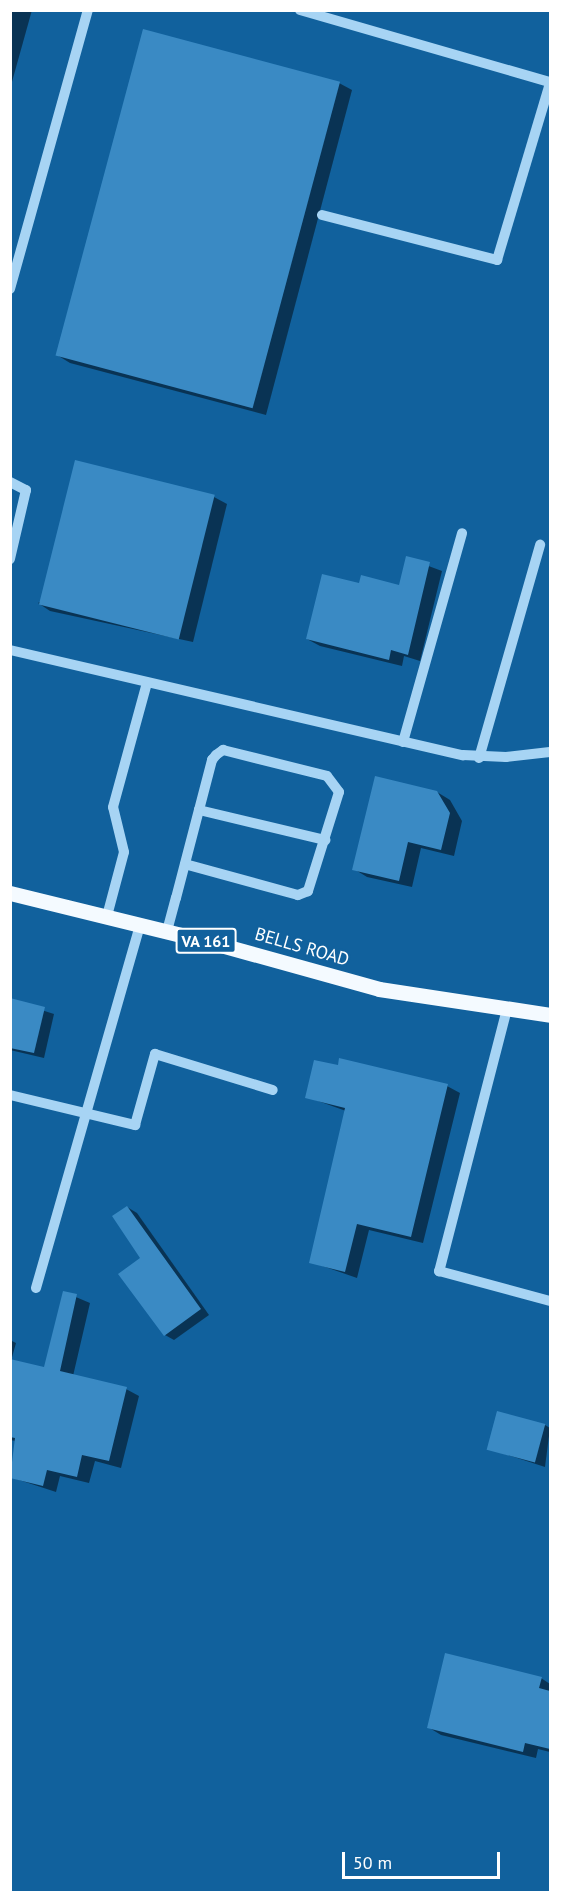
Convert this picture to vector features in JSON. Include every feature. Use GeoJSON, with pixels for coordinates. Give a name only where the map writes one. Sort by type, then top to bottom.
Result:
{"type":"FeatureCollection","features":[{"type":"Feature","properties":{"kind":"main road","name":"BELLS ROAD"},"geometry":{"type":"LineString","coordinates":[[10,893],[167,931],[379,989],[550,1015]]}},
{"type":"Feature","properties":{"kind":"main road","name":"VA 161"},"geometry":{"type":"LineString","coordinates":[[528,1013],[550,1027]]}},
{"type":"Feature","properties":{"kind":"street"},"geometry":{"type":"LineString","coordinates":[[10,288],[88,10]]}},
{"type":"Feature","properties":{"kind":"street"},"geometry":{"type":"LineString","coordinates":[[300,10],[550,82],[497,260],[322,215]]}},
{"type":"Feature","properties":{"kind":"street"},"geometry":{"type":"LineString","coordinates":[[10,482],[26,490],[10,559]]}},
{"type":"Feature","properties":{"kind":"street"},"geometry":{"type":"LineString","coordinates":[[403,742],[462,533]]}},
{"type":"Feature","properties":{"kind":"street"},"geometry":{"type":"LineString","coordinates":[[479,758],[540,545]]}},
{"type":"Feature","properties":{"kind":"street"},"geometry":{"type":"LineString","coordinates":[[10,650],[479,758],[550,752]]}},
{"type":"Feature","properties":{"kind":"street"},"geometry":{"type":"LineString","coordinates":[[107,916],[124,852],[113,807],[147,683]]}},
{"type":"Feature","properties":{"kind":"street"},"geometry":{"type":"LineString","coordinates":[[167,931],[212,760],[223,750],[327,776],[339,792],[308,891],[298,894],[185,864]]}},
{"type":"Feature","properties":{"kind":"street"},"geometry":{"type":"LineString","coordinates":[[199,810],[325,840]]}},
{"type":"Feature","properties":{"kind":"street"},"geometry":{"type":"LineString","coordinates":[[36,1288],[140,925]]}},
{"type":"Feature","properties":{"kind":"street"},"geometry":{"type":"LineString","coordinates":[[507,1009],[439,1271],[550,1301]]}},
{"type":"Feature","properties":{"kind":"street"},"geometry":{"type":"LineString","coordinates":[[10,1095],[135,1125],[155,1054],[273,1090]]}},
{"type":"Feature","properties":{"kind":"building"},"geometry":{"type":"Polygon","coordinates":[[[143,29],[340,82],[253,408],[56,355],[143,29]]]}},
{"type":"Feature","properties":{"kind":"building"},"geometry":{"type":"Polygon","coordinates":[[[75,460],[215,495],[179,639],[39,605],[75,460]]]}},
{"type":"Feature","properties":{"kind":"building"},"geometry":{"type":"Polygon","coordinates":[[[406,556],[430,562],[408,655],[391,650],[389,660],[306,639],[322,574],[359,583],[361,575],[399,585],[406,556]]]}},
{"type":"Feature","properties":{"kind":"building"},"geometry":{"type":"Polygon","coordinates":[[[375,776],[437,791],[450,813],[441,850],[408,842],[399,881],[352,870],[375,776]]]}},
{"type":"Feature","properties":{"kind":"building"},"geometry":{"type":"Polygon","coordinates":[[[10,998],[45,1007],[34,1053],[10,1048],[10,998]]]}},
{"type":"Feature","properties":{"kind":"building"},"geometry":{"type":"Polygon","coordinates":[[[339,1058],[448,1084],[411,1237],[357,1224],[345,1272],[309,1263],[345,1108],[305,1098],[314,1060],[338,1065],[339,1058]]]}},
{"type":"Feature","properties":{"kind":"building"},"geometry":{"type":"Polygon","coordinates":[[[127,1206],[201,1309],[164,1336],[118,1274],[140,1258],[112,1216],[127,1206]]]}},
{"type":"Feature","properties":{"kind":"building"},"geometry":{"type":"Polygon","coordinates":[[[63,1291],[77,1294],[60,1371],[127,1387],[109,1461],[82,1455],[77,1477],[47,1470],[43,1486],[10,1478],[15,1438],[10,1437],[10,1359],[44,1367],[63,1291]]]}},
{"type":"Feature","properties":{"kind":"building"},"geometry":{"type":"Polygon","coordinates":[[[497,1411],[545,1424],[535,1463],[487,1450],[497,1411]]]}},
{"type":"Feature","properties":{"kind":"building"},"geometry":{"type":"Polygon","coordinates":[[[445,1653],[542,1677],[539,1688],[550,1691],[550,1749],[525,1743],[523,1752],[427,1728],[445,1653]]]}}]}
